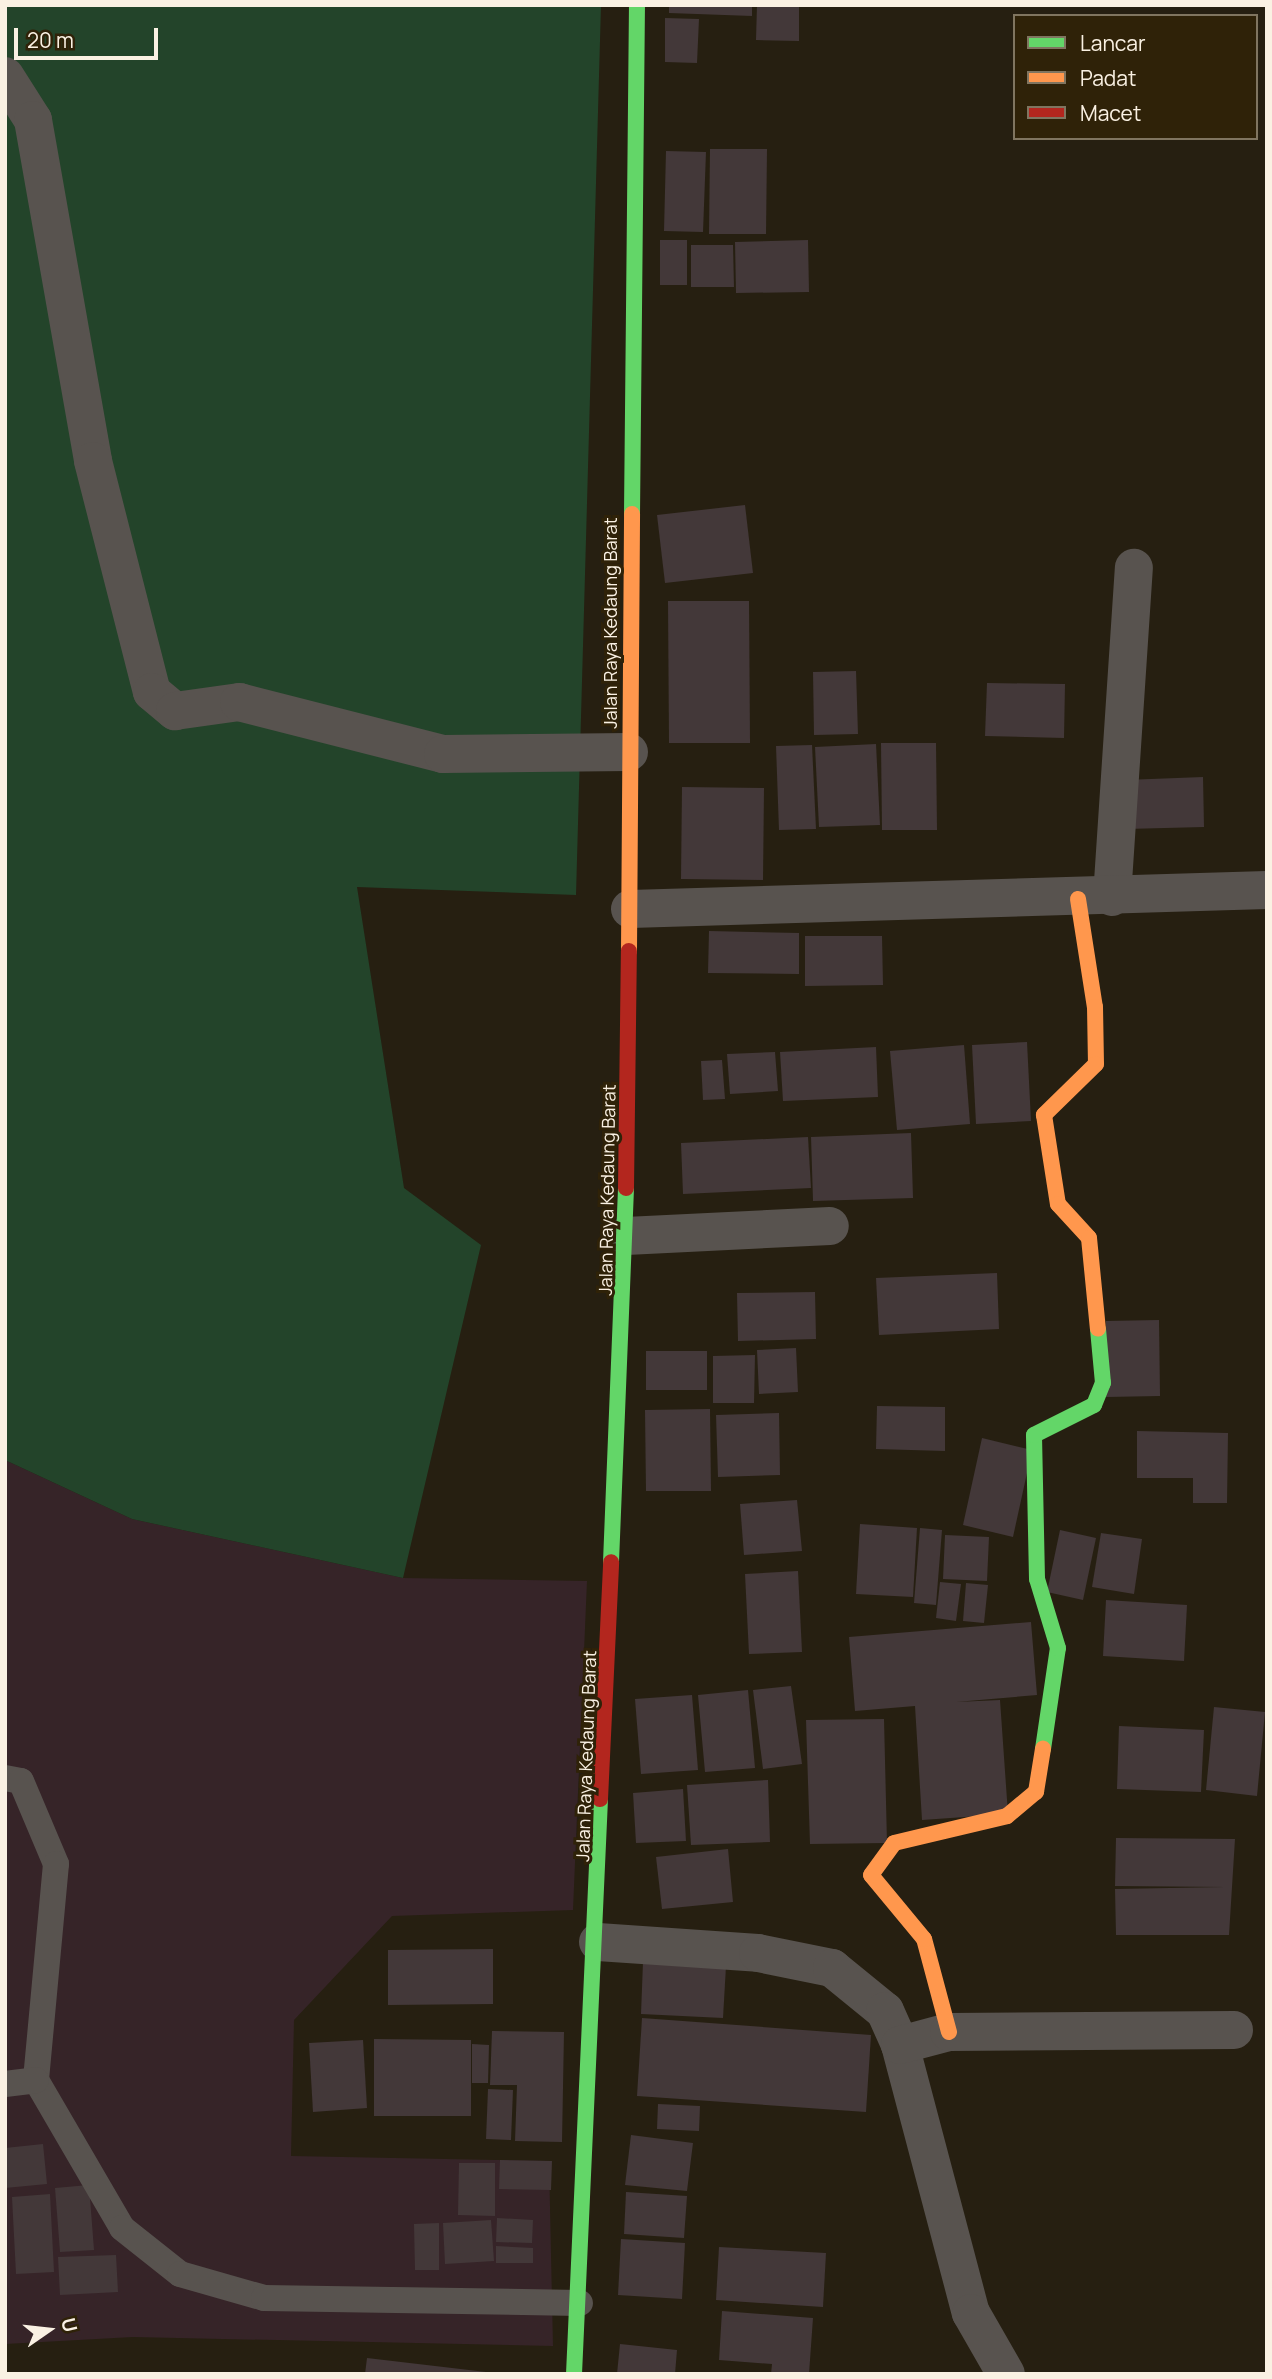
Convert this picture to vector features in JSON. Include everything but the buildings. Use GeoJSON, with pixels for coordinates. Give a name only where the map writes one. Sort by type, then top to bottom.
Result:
{"type":"FeatureCollection","features":[{"type":"Feature","properties":{"kind":"street","name":"Jalan Raya Kedaung Barat"},"geometry":{"type":"LineString","coordinates":[[574,2374],[598,1942],[626,1236],[637,5]]}},
{"type":"Feature","properties":{"kind":"street"},"geometry":{"type":"LineString","coordinates":[[5,76],[33,120],[93,461],[152,692],[175,711],[239,702],[443,754],[629,752]]}},
{"type":"Feature","properties":{"kind":"street"},"geometry":{"type":"LineString","coordinates":[[949,2032],[924,1939],[871,1875],[894,1843],[1007,1816],[1036,1792],[1058,1648],[1037,1579],[1034,1435],[1094,1405],[1102,1384],[1089,1238],[1058,1204],[1044,1115],[1096,1065],[1095,898],[1134,568]]}},
{"type":"Feature","properties":{"kind":"street"},"geometry":{"type":"LineString","coordinates":[[630,909],[1095,898],[1267,890]]}},
{"type":"Feature","properties":{"kind":"street"},"geometry":{"type":"LineString","coordinates":[[626,1236],[830,1226]]}},
{"type":"Feature","properties":{"kind":"street"},"geometry":{"type":"LineString","coordinates":[[598,1942],[758,1953],[832,1968],[885,2011],[900,2045],[971,2313],[1006,2374]]}},
{"type":"Feature","properties":{"kind":"street"},"geometry":{"type":"LineString","coordinates":[[900,2045],[949,2032],[1234,2030]]}},
{"type":"Feature","properties":{"kind":"lane"},"geometry":{"type":"LineString","coordinates":[[5,1777],[21,1781],[56,1864],[36,2080],[122,2228],[180,2274],[264,2298],[580,2303]]}},
{"type":"Feature","properties":{"kind":"lane"},"geometry":{"type":"LineString","coordinates":[[5,2084],[36,2080]]}},
{"type":"Feature","properties":{"kind":"shaded area"},"geometry":{"type":"Polygon","coordinates":[[[5,1460],[132,1519],[403,1578],[587,1581],[573,1910],[392,1916],[294,2020],[291,2156],[549,2161],[553,2346],[133,2337],[5,2344],[5,1460]]]}},
{"type":"Feature","properties":{"kind":"green space"},"geometry":{"type":"Polygon","coordinates":[[[5,5],[601,5],[576,895],[357,887],[404,1188],[481,1245],[403,1578],[132,1519],[5,1460],[5,5]]]}},
{"type":"Feature","properties":{"kind":"traffic: fast"},"geometry":{"type":"LineString","coordinates":[[632,514],[637,5]]}},
{"type":"Feature","properties":{"kind":"traffic: fast"},"geometry":{"type":"LineString","coordinates":[[611,1562],[626,1188]]}},
{"type":"Feature","properties":{"kind":"traffic: fast"},"geometry":{"type":"LineString","coordinates":[[1043,1749],[1058,1648],[1037,1579],[1034,1435],[1094,1405],[1103,1383],[1098,1329]]}},
{"type":"Feature","properties":{"kind":"traffic: fast"},"geometry":{"type":"LineString","coordinates":[[574,2374],[600,1799]]}},
{"type":"Feature","properties":{"kind":"traffic: slow"},"geometry":{"type":"LineString","coordinates":[[629,951],[632,514]]}},
{"type":"Feature","properties":{"kind":"traffic: slow"},"geometry":{"type":"LineString","coordinates":[[1078,899],[1095,1007],[1096,1064],[1044,1115],[1058,1204],[1089,1238],[1098,1329]]}},
{"type":"Feature","properties":{"kind":"traffic: slow"},"geometry":{"type":"LineString","coordinates":[[949,2032],[924,1939],[871,1875],[894,1843],[1007,1816],[1036,1792],[1043,1749]]}},
{"type":"Feature","properties":{"kind":"traffic: jam"},"geometry":{"type":"LineString","coordinates":[[626,1188],[629,951]]}},
{"type":"Feature","properties":{"kind":"traffic: jam"},"geometry":{"type":"LineString","coordinates":[[600,1799],[611,1562]]}}]}
